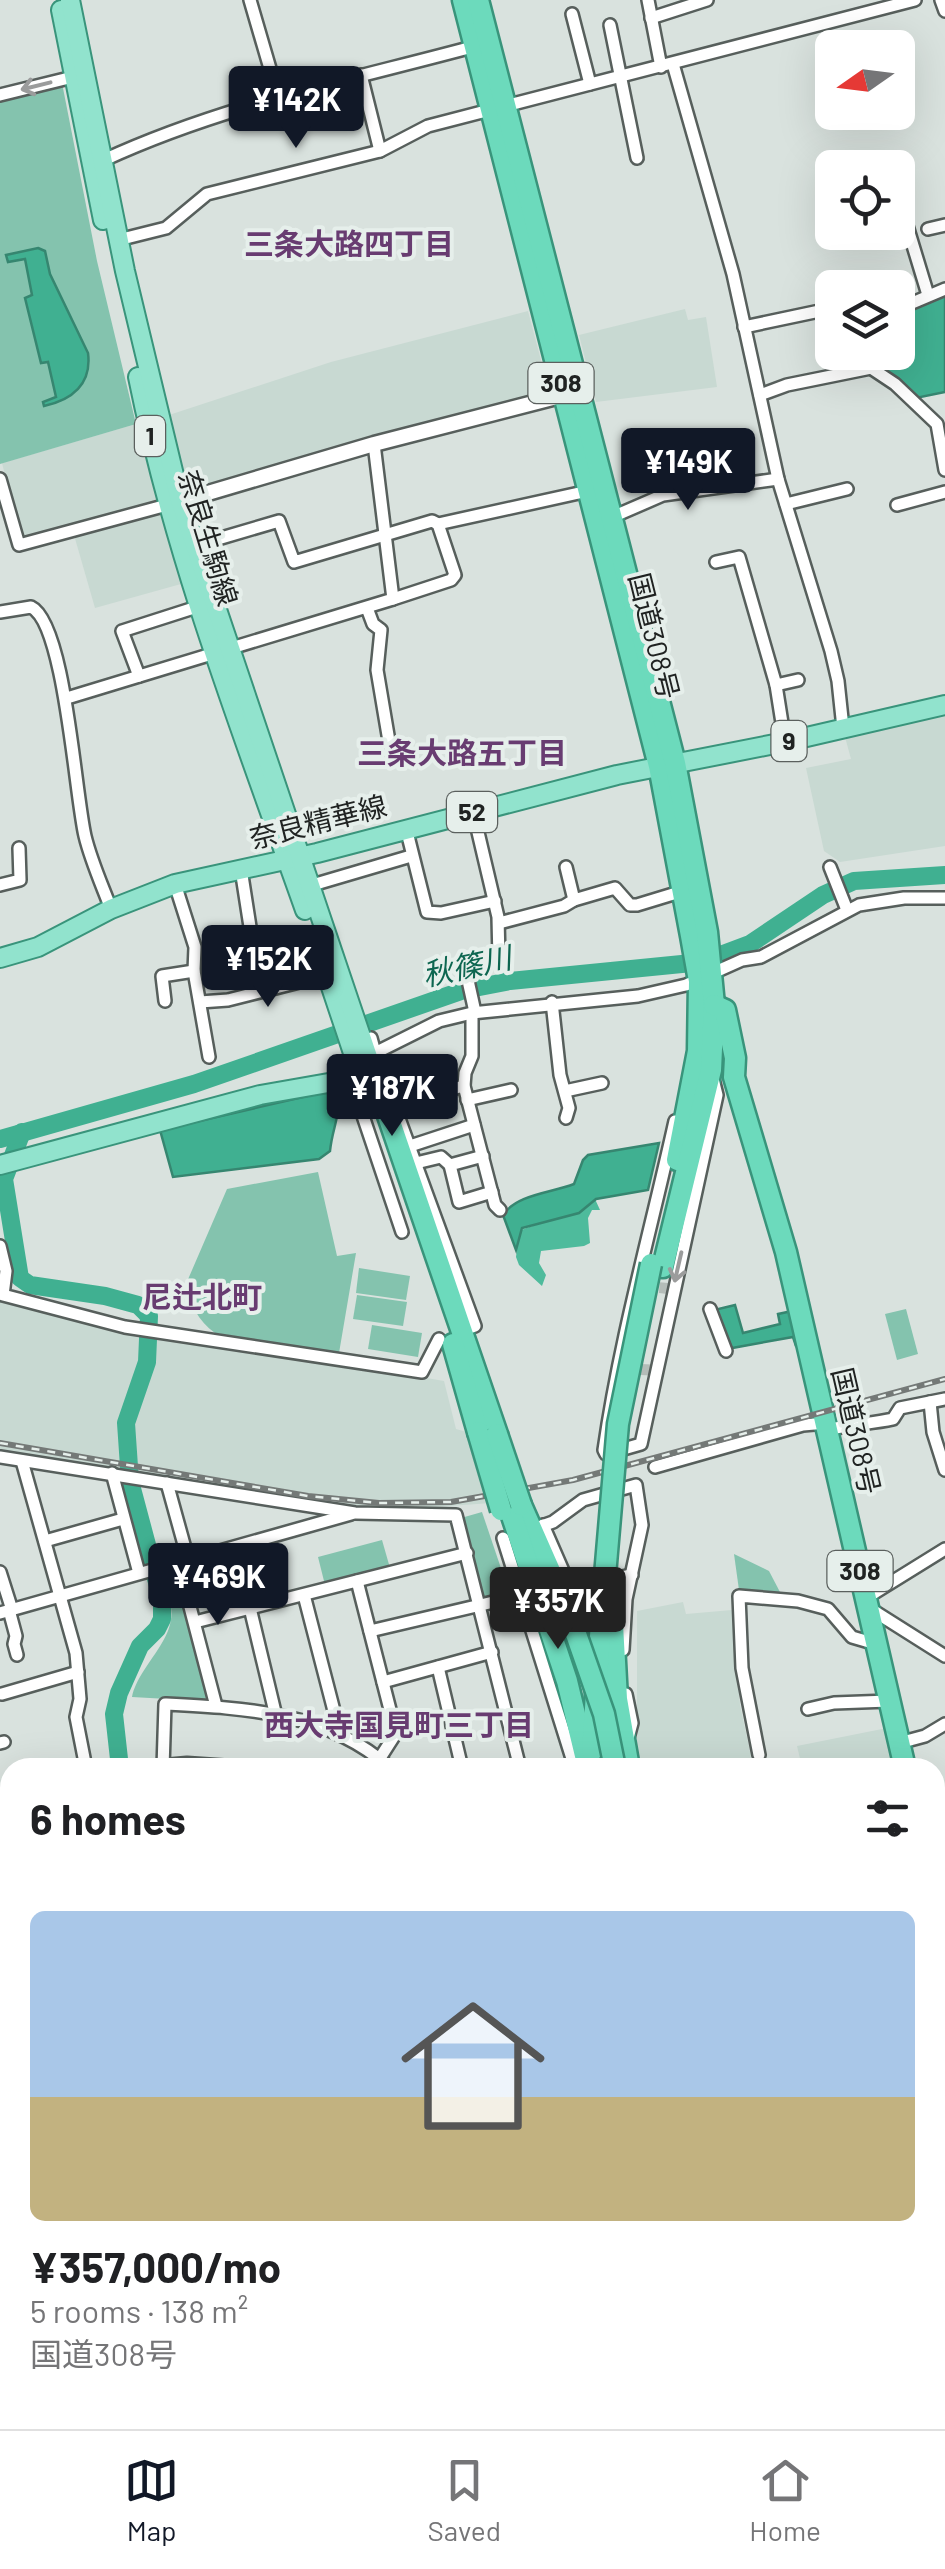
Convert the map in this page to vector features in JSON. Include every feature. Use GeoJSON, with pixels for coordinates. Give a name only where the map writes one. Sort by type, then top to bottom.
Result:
{"type":"FeatureCollection","features":[{"type":"Feature","properties":{"kind":"highway","name":"国道308号"},"geometry":{"type":"LineString","coordinates":[[462,0],[482,44]]}},
{"type":"Feature","properties":{"kind":"highway","name":"国道308号"},"geometry":{"type":"LineString","coordinates":[[478,0],[482,44],[497,107],[667,765],[700,939]]}},
{"type":"Feature","properties":{"kind":"highway","name":"国道308号"},"geometry":{"type":"LineString","coordinates":[[571,393],[588,491],[604,519]]}},
{"type":"Feature","properties":{"kind":"highway","name":"国道308号"},"geometry":{"type":"LineString","coordinates":[[667,765],[683,891],[700,939]]}},
{"type":"Feature","properties":{"kind":"highway","name":"308"},"geometry":{"type":"LineString","coordinates":[[700,939],[705,976],[703,1069]]}},
{"type":"Feature","properties":{"kind":"highway","name":"308"},"geometry":{"type":"LineString","coordinates":[[591,1758],[596,1660],[607,1623],[618,1424],[703,1069],[714,1005],[705,976]]}},
{"type":"Feature","properties":{"kind":"highway","name":"308"},"geometry":{"type":"LineString","coordinates":[[714,1005],[725,1010],[734,1054],[734,1077]]}},
{"type":"Feature","properties":{"kind":"highway"},"geometry":{"type":"LineString","coordinates":[[366,1063],[446,1340],[486,1432]]}},
{"type":"Feature","properties":{"kind":"highway"},"geometry":{"type":"LineString","coordinates":[[366,1063],[510,1507],[574,1758]]}},
{"type":"Feature","properties":{"kind":"highway"},"geometry":{"type":"LineString","coordinates":[[703,1069],[734,1077]]}},
{"type":"Feature","properties":{"kind":"highway","name":"国道308号"},"geometry":{"type":"LineString","coordinates":[[734,1077],[786,1252],[805,1364],[826,1426],[903,1758]]}},
{"type":"Feature","properties":{"kind":"highway","name":"308"},"geometry":{"type":"LineString","coordinates":[[510,1507],[559,1618],[602,1758]]}},
{"type":"Feature","properties":{"kind":"highway","name":"308"},"geometry":{"type":"LineString","coordinates":[[559,1618],[587,1758]]}},
{"type":"Feature","properties":{"kind":"highway"},"geometry":{"type":"LineString","coordinates":[[559,1618],[604,1714],[614,1758]]}},
{"type":"Feature","properties":{"kind":"highway","name":"308"},"geometry":{"type":"LineString","coordinates":[[607,1623],[627,1758]]}},
{"type":"Feature","properties":{"kind":"highway","name":"308"},"geometry":{"type":"LineString","coordinates":[[596,1660],[604,1758]]}},
{"type":"Feature","properties":{"kind":"main road","name":"奈良生駒線"},"geometry":{"type":"LineString","coordinates":[[59,0],[153,452],[194,546],[222,651],[293,858],[327,974],[351,1013]]}},
{"type":"Feature","properties":{"kind":"main road","name":"奈良生駒線"},"geometry":{"type":"LineString","coordinates":[[70,0],[174,503],[200,606],[222,651]]}},
{"type":"Feature","properties":{"kind":"main road","name":"9"},"geometry":{"type":"LineString","coordinates":[[667,765],[945,704]]}},
{"type":"Feature","properties":{"kind":"main road","name":"奈良精華線"},"geometry":{"type":"LineString","coordinates":[[0,956],[38,947],[111,909],[175,884],[667,765]]}},
{"type":"Feature","properties":{"kind":"main road","name":"奈良生駒線"},"geometry":{"type":"LineString","coordinates":[[293,858],[309,886],[366,1063]]}},
{"type":"Feature","properties":{"kind":"main road"},"geometry":{"type":"LineString","coordinates":[[0,1165],[150,1122],[329,1081],[366,1063]]}},
{"type":"Feature","properties":{"kind":"street"},"geometry":{"type":"LineString","coordinates":[[250,0],[278,96]]}},
{"type":"Feature","properties":{"kind":"street"},"geometry":{"type":"LineString","coordinates":[[648,0],[733,274],[778,479],[838,681],[842,728]]}},
{"type":"Feature","properties":{"kind":"street"},"geometry":{"type":"LineString","coordinates":[[651,18],[707,0]]}},
{"type":"Feature","properties":{"kind":"street"},"geometry":{"type":"LineString","coordinates":[[118,240],[166,228],[208,194],[380,150],[428,126],[914,0]]}},
{"type":"Feature","properties":{"kind":"street"},"geometry":{"type":"LineString","coordinates":[[941,0],[945,11]]}},
{"type":"Feature","properties":{"kind":"street"},"geometry":{"type":"LineString","coordinates":[[572,14],[590,84]]}},
{"type":"Feature","properties":{"kind":"street"},"geometry":{"type":"LineString","coordinates":[[610,25],[637,158]]}},
{"type":"Feature","properties":{"kind":"street"},"geometry":{"type":"LineString","coordinates":[[104,160],[148,140],[278,96],[482,44]]}},
{"type":"Feature","properties":{"kind":"street"},"geometry":{"type":"LineString","coordinates":[[361,75],[380,150]]}},
{"type":"Feature","properties":{"kind":"street"},"geometry":{"type":"LineString","coordinates":[[0,95],[73,78]]}},
{"type":"Feature","properties":{"kind":"street"},"geometry":{"type":"LineString","coordinates":[[928,229],[945,225]]}},
{"type":"Feature","properties":{"kind":"street"},"geometry":{"type":"LineString","coordinates":[[914,250],[928,295]]}},
{"type":"Feature","properties":{"kind":"street"},"geometry":{"type":"LineString","coordinates":[[915,301],[945,290]]}},
{"type":"Feature","properties":{"kind":"street"},"geometry":{"type":"LineString","coordinates":[[744,327],[815,312]]}},
{"type":"Feature","properties":{"kind":"street"},"geometry":{"type":"LineString","coordinates":[[760,395],[862,370]]}},
{"type":"Feature","properties":{"kind":"street"},"geometry":{"type":"LineString","coordinates":[[874,370],[895,384],[937,424],[945,470]]}},
{"type":"Feature","properties":{"kind":"street"},"geometry":{"type":"LineString","coordinates":[[0,479],[19,545],[374,444],[571,393]]}},
{"type":"Feature","properties":{"kind":"street"},"geometry":{"type":"LineString","coordinates":[[374,444],[393,599]]}},
{"type":"Feature","properties":{"kind":"street"},"geometry":{"type":"LineString","coordinates":[[604,519],[663,495],[778,479]]}},
{"type":"Feature","properties":{"kind":"street"},"geometry":{"type":"LineString","coordinates":[[786,504],[847,490]]}},
{"type":"Feature","properties":{"kind":"street"},"geometry":{"type":"LineString","coordinates":[[194,546],[279,520],[294,562],[428,522],[438,524],[588,491]]}},
{"type":"Feature","properties":{"kind":"street"},"geometry":{"type":"LineString","coordinates":[[896,505],[945,492]]}},
{"type":"Feature","properties":{"kind":"street"},"geometry":{"type":"LineString","coordinates":[[67,698],[451,580],[455,575],[438,524]]}},
{"type":"Feature","properties":{"kind":"street"},"geometry":{"type":"LineString","coordinates":[[716,562],[739,557],[776,686],[785,742]]}},
{"type":"Feature","properties":{"kind":"street"},"geometry":{"type":"LineString","coordinates":[[139,676],[122,631],[200,606]]}},
{"type":"Feature","properties":{"kind":"street"},"geometry":{"type":"LineString","coordinates":[[0,612],[26,607],[42,614],[67,698],[84,834],[111,909]]}},
{"type":"Feature","properties":{"kind":"street"},"geometry":{"type":"LineString","coordinates":[[367,608],[380,630],[377,670],[391,753]]}},
{"type":"Feature","properties":{"kind":"street"},"geometry":{"type":"LineString","coordinates":[[776,686],[798,680]]}},
{"type":"Feature","properties":{"kind":"street"},"geometry":{"type":"LineString","coordinates":[[473,812],[495,901],[499,960]]}},
{"type":"Feature","properties":{"kind":"street"},"geometry":{"type":"LineString","coordinates":[[406,828],[426,912],[442,913],[495,901]]}},
{"type":"Feature","properties":{"kind":"street"},"geometry":{"type":"LineString","coordinates":[[0,886],[20,880],[19,848]]}},
{"type":"Feature","properties":{"kind":"street"},"geometry":{"type":"LineString","coordinates":[[309,886],[412,856]]}},
{"type":"Feature","properties":{"kind":"street"},"geometry":{"type":"LineString","coordinates":[[566,867],[574,900]]}},
{"type":"Feature","properties":{"kind":"street"},"geometry":{"type":"LineString","coordinates":[[241,869],[260,991]]}},
{"type":"Feature","properties":{"kind":"street"},"geometry":{"type":"LineString","coordinates":[[831,869],[847,909]]}},
{"type":"Feature","properties":{"kind":"street"},"geometry":{"type":"LineString","coordinates":[[175,884],[194,947],[194,972],[210,1057]]}},
{"type":"Feature","properties":{"kind":"street"},"geometry":{"type":"LineString","coordinates":[[499,924],[615,888],[630,905],[683,891]]}},
{"type":"Feature","properties":{"kind":"street"},"geometry":{"type":"LineString","coordinates":[[469,1328],[475,1326],[395,1103],[366,1063],[440,1021],[474,1011],[638,996],[761,957],[847,909],[876,901],[945,898]]}},
{"type":"Feature","properties":{"kind":"street"},"geometry":{"type":"LineString","coordinates":[[466,968],[474,1011],[472,1056],[464,1086],[500,1210]]}},
{"type":"Feature","properties":{"kind":"street"},"geometry":{"type":"LineString","coordinates":[[165,1001],[162,976],[194,972]]}},
{"type":"Feature","properties":{"kind":"street"},"geometry":{"type":"LineString","coordinates":[[200,1002],[228,1000],[327,974]]}},
{"type":"Feature","properties":{"kind":"street"},"geometry":{"type":"LineString","coordinates":[[552,1002],[555,1043],[569,1108],[566,1118]]}},
{"type":"Feature","properties":{"kind":"street"},"geometry":{"type":"LineString","coordinates":[[703,1069],[717,1095],[641,1444],[606,1454],[608,1414],[622,1344],[685,1075],[703,1069]]}},
{"type":"Feature","properties":{"kind":"street"},"geometry":{"type":"LineString","coordinates":[[329,1081],[361,1110],[402,1232]]}},
{"type":"Feature","properties":{"kind":"street"},"geometry":{"type":"LineString","coordinates":[[565,1090],[602,1083]]}},
{"type":"Feature","properties":{"kind":"street"},"geometry":{"type":"LineString","coordinates":[[395,1103],[464,1086]]}},
{"type":"Feature","properties":{"kind":"street"},"geometry":{"type":"LineString","coordinates":[[467,1100],[511,1090]]}},
{"type":"Feature","properties":{"kind":"street"},"geometry":{"type":"LineString","coordinates":[[410,1146],[474,1125]]}},
{"type":"Feature","properties":{"kind":"street"},"geometry":{"type":"LineString","coordinates":[[450,1165],[483,1156]]}},
{"type":"Feature","properties":{"kind":"street"},"geometry":{"type":"LineString","coordinates":[[416,1163],[441,1157],[450,1165],[460,1202],[492,1192]]}},
{"type":"Feature","properties":{"kind":"street"},"geometry":{"type":"LineString","coordinates":[[0,1246],[6,1271],[3,1295],[124,1327],[422,1372],[446,1340]]}},
{"type":"Feature","properties":{"kind":"street"},"geometry":{"type":"LineString","coordinates":[[710,1309],[726,1351]]}},
{"type":"Feature","properties":{"kind":"street"},"geometry":{"type":"LineString","coordinates":[[655,1467],[802,1424],[867,1424],[893,1419],[900,1408],[945,1399]]}},
{"type":"Feature","properties":{"kind":"street"},"geometry":{"type":"LineString","coordinates":[[930,1402],[933,1432],[945,1470]]}},
{"type":"Feature","properties":{"kind":"street"},"geometry":{"type":"LineString","coordinates":[[0,1458],[355,1513],[456,1515],[518,1758]]}},
{"type":"Feature","properties":{"kind":"street"},"geometry":{"type":"LineString","coordinates":[[22,1461],[78,1672],[80,1699],[76,1717],[84,1758]]}},
{"type":"Feature","properties":{"kind":"street"},"geometry":{"type":"LineString","coordinates":[[123,1475],[124,1520],[141,1572]]}},
{"type":"Feature","properties":{"kind":"street"},"geometry":{"type":"LineString","coordinates":[[167,1483],[216,1706]]}},
{"type":"Feature","properties":{"kind":"street"},"geometry":{"type":"LineString","coordinates":[[624,1739],[630,1736],[632,1723],[623,1656],[626,1599],[632,1575],[642,1525],[636,1485],[583,1500],[541,1526],[568,1587],[632,1575]]}},
{"type":"Feature","properties":{"kind":"street"},"geometry":{"type":"LineString","coordinates":[[7,1611],[355,1513]]}},
{"type":"Feature","properties":{"kind":"street"},"geometry":{"type":"LineString","coordinates":[[45,1541],[124,1520]]}},
{"type":"Feature","properties":{"kind":"street"},"geometry":{"type":"LineString","coordinates":[[502,1538],[573,1758]]}},
{"type":"Feature","properties":{"kind":"street"},"geometry":{"type":"LineString","coordinates":[[945,1549],[867,1603],[945,1656]]}},
{"type":"Feature","properties":{"kind":"street"},"geometry":{"type":"LineString","coordinates":[[195,1622],[467,1553]]}},
{"type":"Feature","properties":{"kind":"street"},"geometry":{"type":"LineString","coordinates":[[0,1572],[17,1655]]}},
{"type":"Feature","properties":{"kind":"street"},"geometry":{"type":"LineString","coordinates":[[163,1758],[165,1704],[275,1712],[340,1734],[380,1758],[396,1734],[357,1581]]}},
{"type":"Feature","properties":{"kind":"street"},"geometry":{"type":"LineString","coordinates":[[304,1595],[340,1734]]}},
{"type":"Feature","properties":{"kind":"street"},"geometry":{"type":"LineString","coordinates":[[370,1631],[520,1595]]}},
{"type":"Feature","properties":{"kind":"street"},"geometry":{"type":"LineString","coordinates":[[759,1754],[742,1668],[739,1596],[828,1609],[852,1637],[876,1644]]}},
{"type":"Feature","properties":{"kind":"street"},"geometry":{"type":"LineString","coordinates":[[250,1608],[275,1712]]}},
{"type":"Feature","properties":{"kind":"street"},"geometry":{"type":"LineString","coordinates":[[383,1682],[492,1652]]}},
{"type":"Feature","properties":{"kind":"street"},"geometry":{"type":"LineString","coordinates":[[438,1668],[460,1758]]}},
{"type":"Feature","properties":{"kind":"street"},"geometry":{"type":"LineString","coordinates":[[2,1694],[78,1672]]}},
{"type":"Feature","properties":{"kind":"street"},"geometry":{"type":"LineString","coordinates":[[808,1709],[834,1703],[889,1701]]}},
{"type":"Feature","properties":{"kind":"street"},"geometry":{"type":"LineString","coordinates":[[899,1743],[924,1736],[945,1724]]}},
{"type":"Feature","properties":{"kind":"shaded area"},"geometry":{"type":"Polygon","coordinates":[[[62,83],[97,261],[136,424],[0,464],[0,99],[62,83]]]}},
{"type":"Feature","properties":{"kind":"shaded area"},"geometry":{"type":"Polygon","coordinates":[[[38,248],[45,251],[50,274],[88,353],[87,374],[78,389],[63,400],[44,406],[43,402],[56,397],[48,362],[41,363],[25,298],[32,295],[25,259],[8,262],[6,255],[38,248]]]}},
{"type":"Feature","properties":{"kind":"shaded area"},"geometry":{"type":"Polygon","coordinates":[[[945,292],[945,392],[916,398],[900,380],[884,370],[915,370],[915,304],[945,292]]]}},
{"type":"Feature","properties":{"kind":"shaded area"},"geometry":{"type":"Polygon","coordinates":[[[685,309],[688,320],[706,317],[717,387],[596,402],[579,335],[685,309]]]}},
{"type":"Feature","properties":{"kind":"shaded area"},"geometry":{"type":"Polygon","coordinates":[[[528,311],[546,379],[544,394],[189,492],[169,415],[331,362],[528,311]]]}},
{"type":"Feature","properties":{"kind":"shaded area"},"geometry":{"type":"Polygon","coordinates":[[[136,424],[158,504],[27,541],[21,538],[2,463],[136,424]]]}},
{"type":"Feature","properties":{"kind":"shaded area"},"geometry":{"type":"Polygon","coordinates":[[[160,511],[181,584],[95,608],[74,535],[160,511]]]}},
{"type":"Feature","properties":{"kind":"shaded area"},"geometry":{"type":"Polygon","coordinates":[[[945,713],[945,846],[840,862],[824,851],[806,768],[851,759],[845,737],[945,713]]]}},
{"type":"Feature","properties":{"kind":"shaded area"},"geometry":{"type":"Polygon","coordinates":[[[329,1091],[339,1095],[338,1110],[330,1151],[319,1159],[173,1177],[160,1130],[329,1091]]]}},
{"type":"Feature","properties":{"kind":"shaded area"},"geometry":{"type":"Polygon","coordinates":[[[659,1143],[648,1190],[596,1199],[579,1213],[522,1228],[516,1250],[503,1215],[509,1208],[526,1198],[574,1184],[588,1155],[659,1143]]]}},
{"type":"Feature","properties":{"kind":"shaded area"},"geometry":{"type":"Polygon","coordinates":[[[318,1172],[337,1256],[356,1253],[339,1353],[215,1333],[196,1312],[186,1284],[227,1189],[318,1172]]]}},
{"type":"Feature","properties":{"kind":"shaded area"},"geometry":{"type":"Polygon","coordinates":[[[595,1199],[600,1210],[592,1210],[588,1218],[590,1243],[541,1251],[539,1263],[546,1275],[542,1286],[519,1265],[519,1231],[570,1214],[595,1199]]]}},
{"type":"Feature","properties":{"kind":"shaded area"},"geometry":{"type":"Polygon","coordinates":[[[359,1268],[410,1276],[406,1300],[356,1293],[359,1268]]]}},
{"type":"Feature","properties":{"kind":"shaded area"},"geometry":{"type":"Polygon","coordinates":[[[357,1295],[407,1302],[403,1326],[353,1319],[357,1295]]]}},
{"type":"Feature","properties":{"kind":"shaded area"},"geometry":{"type":"Polygon","coordinates":[[[0,1297],[112,1329],[444,1381],[456,1429],[470,1433],[491,1503],[352,1508],[0,1451],[0,1297]]]}},
{"type":"Feature","properties":{"kind":"shaded area"},"geometry":{"type":"Polygon","coordinates":[[[735,1305],[743,1333],[780,1324],[778,1314],[792,1311],[799,1346],[793,1337],[732,1348],[714,1310],[735,1305]]]}},
{"type":"Feature","properties":{"kind":"shaded area"},"geometry":{"type":"Polygon","coordinates":[[[906,1309],[918,1354],[897,1360],[885,1314],[906,1309]]]}},
{"type":"Feature","properties":{"kind":"shaded area"},"geometry":{"type":"Polygon","coordinates":[[[372,1325],[422,1333],[418,1357],[368,1349],[372,1325]]]}},
{"type":"Feature","properties":{"kind":"shaded area"},"geometry":{"type":"Polygon","coordinates":[[[482,1512],[508,1589],[505,1595],[482,1601],[461,1518],[482,1512]]]}},
{"type":"Feature","properties":{"kind":"shaded area"},"geometry":{"type":"Polygon","coordinates":[[[382,1540],[390,1568],[325,1585],[318,1557],[382,1540]]]}},
{"type":"Feature","properties":{"kind":"shaded area"},"geometry":{"type":"Polygon","coordinates":[[[734,1554],[769,1571],[781,1594],[739,1590],[734,1554]]]}},
{"type":"Feature","properties":{"kind":"shaded area"},"geometry":{"type":"Polygon","coordinates":[[[181,1594],[209,1696],[203,1701],[132,1697],[166,1636],[171,1610],[168,1596],[181,1594]]]}},
{"type":"Feature","properties":{"kind":"shaded area"},"geometry":{"type":"Polygon","coordinates":[[[683,1602],[686,1614],[732,1610],[740,1705],[751,1758],[637,1758],[637,1611],[683,1602]]]}},
{"type":"Feature","properties":{"kind":"shaded area"},"geometry":{"type":"Polygon","coordinates":[[[887,1728],[895,1758],[800,1758],[797,1746],[887,1728]]]}},
{"type":"Feature","properties":{"kind":"waterway","name":"秋篠川"},"geometry":{"type":"LineString","coordinates":[[0,1139],[194,1084],[464,990],[510,981],[702,962],[750,944],[823,895],[854,881],[945,875]]}},
{"type":"Feature","properties":{"kind":"waterway"},"geometry":{"type":"LineString","coordinates":[[22,1132],[4,1179],[20,1278],[30,1285],[138,1305],[149,1316],[147,1362],[126,1423],[130,1481],[162,1601],[162,1619],[140,1646],[119,1693],[114,1714],[119,1758]]}},
{"type":"Feature","properties":{"kind":"tunnel"},"geometry":{"type":"LineString","coordinates":[[643,1286],[673,1289]]}},
{"type":"Feature","properties":{"kind":"tunnel"},"geometry":{"type":"LineString","coordinates":[[624,1369],[655,1370]]}},
{"type":"Feature","properties":{"kind":"railway"},"geometry":{"type":"LineString","coordinates":[[0,1443],[308,1496],[379,1503],[451,1502],[573,1480],[945,1379]]}},
{"type":"Feature","properties":{"kind":"district","name":"三条大路四丁目"},"geometry":{"type":"Point","coordinates":[349,245]}},
{"type":"Feature","properties":{"kind":"district","name":"三条大路五丁目"},"geometry":{"type":"Point","coordinates":[462,754]}},
{"type":"Feature","properties":{"kind":"district","name":"尼辻北町"},"geometry":{"type":"Point","coordinates":[202,1298]}},
{"type":"Feature","properties":{"kind":"district","name":"西大寺国見町三丁目"},"geometry":{"type":"Point","coordinates":[399,1726]}}]}
